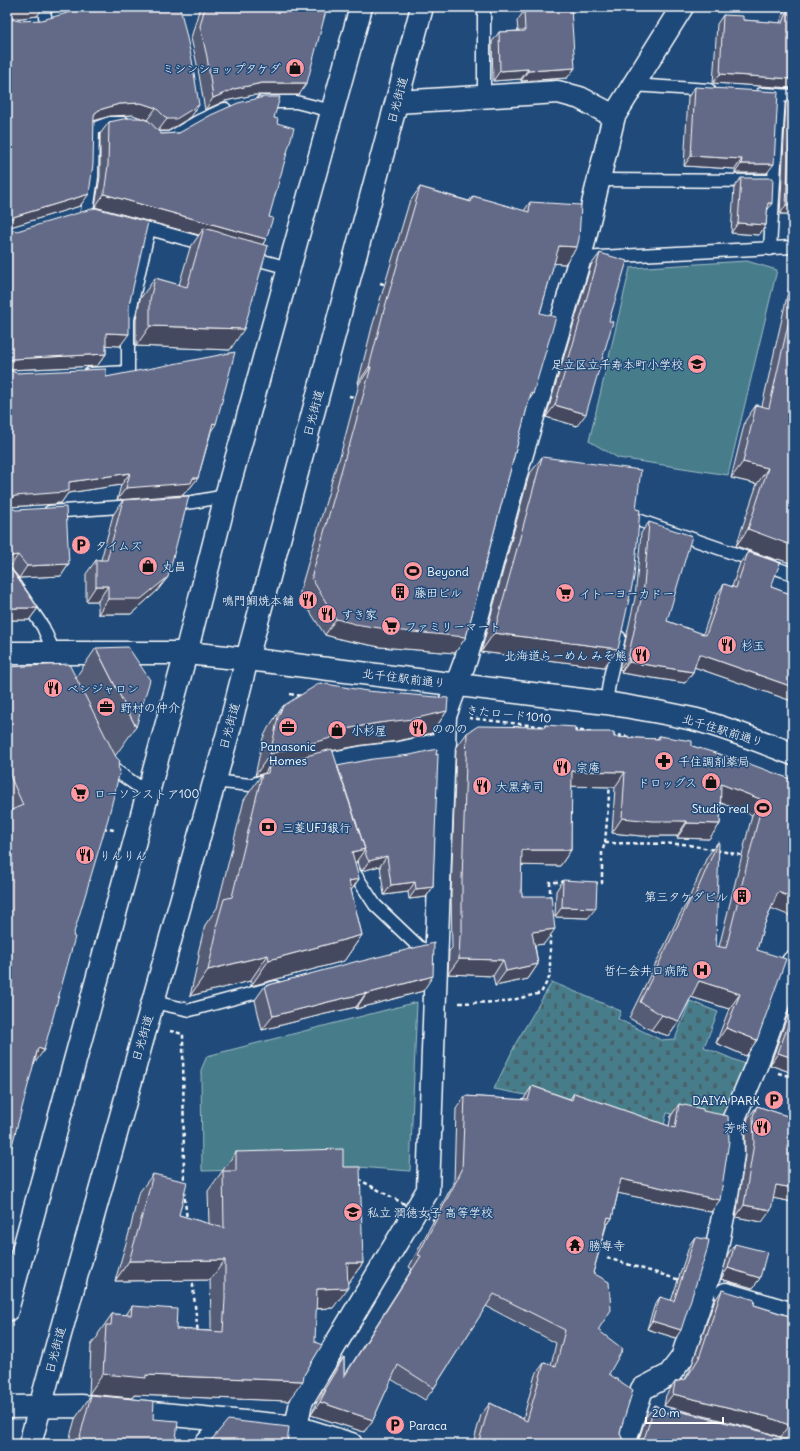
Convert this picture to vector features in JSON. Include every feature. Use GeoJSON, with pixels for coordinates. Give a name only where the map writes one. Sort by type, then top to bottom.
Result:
{"type":"FeatureCollection","features":[{"type":"Feature","properties":{"kind":"main road"},"geometry":{"type":"LineString","coordinates":[[7,1310],[186,653],[226,496],[361,7]]}},
{"type":"Feature","properties":{"kind":"main road","name":"日光街道"},"geometry":{"type":"LineString","coordinates":[[30,1444],[214,781],[422,7]]}},
{"type":"Feature","properties":{"kind":"main road"},"geometry":{"type":"LineString","coordinates":[[295,1436],[301,1402],[428,1190],[435,1003],[428,950],[445,743],[445,716],[466,659],[516,474],[580,258],[614,116],[682,7]]}},
{"type":"Feature","properties":{"kind":"main road"},"geometry":{"type":"LineString","coordinates":[[397,102],[558,92],[580,98],[614,116]]}},
{"type":"Feature","properties":{"kind":"main road","name":"北千住駅前通り"},"geometry":{"type":"LineString","coordinates":[[7,653],[58,661],[186,653],[606,703],[656,711],[698,721],[746,736],[793,754]]}},
{"type":"Feature","properties":{"kind":"main road"},"geometry":{"type":"LineString","coordinates":[[324,769],[364,757],[400,753],[445,743]]}},
{"type":"Feature","properties":{"kind":"main road"},"geometry":{"type":"LineString","coordinates":[[624,1444],[640,1408],[642,1389],[669,1375],[682,1358],[714,1261],[726,1202],[733,1154],[732,1123],[756,1066],[793,962]]}},
{"type":"Feature","properties":{"kind":"main road"},"geometry":{"type":"LineString","coordinates":[[706,1288],[793,1314]]}},
{"type":"Feature","properties":{"kind":"main road"},"geometry":{"type":"LineString","coordinates":[[7,1407],[81,1406],[221,1420],[295,1436],[351,1444]]}},
{"type":"Feature","properties":{"kind":"lane"},"geometry":{"type":"LineString","coordinates":[[43,7],[46,21]]}},
{"type":"Feature","properties":{"kind":"lane"},"geometry":{"type":"LineString","coordinates":[[484,7],[484,96]]}},
{"type":"Feature","properties":{"kind":"lane"},"geometry":{"type":"LineString","coordinates":[[32,25],[60,17]]}},
{"type":"Feature","properties":{"kind":"lane"},"geometry":{"type":"LineString","coordinates":[[633,85],[717,91]]}},
{"type":"Feature","properties":{"kind":"lane"},"geometry":{"type":"LineString","coordinates":[[748,93],[793,96]]}},
{"type":"Feature","properties":{"kind":"lane"},"geometry":{"type":"LineString","coordinates":[[770,249],[779,95]]}},
{"type":"Feature","properties":{"kind":"lane"},"geometry":{"type":"LineString","coordinates":[[248,104],[255,102],[296,102],[332,111]]}},
{"type":"Feature","properties":{"kind":"lane"},"geometry":{"type":"LineString","coordinates":[[197,106],[199,121]]}},
{"type":"Feature","properties":{"kind":"lane"},"geometry":{"type":"LineString","coordinates":[[151,135],[155,139],[170,138],[199,121],[227,108],[234,107]]}},
{"type":"Feature","properties":{"kind":"lane"},"geometry":{"type":"LineString","coordinates":[[101,216],[83,213],[92,177],[93,129],[109,123],[130,123],[137,125]]}},
{"type":"Feature","properties":{"kind":"lane"},"geometry":{"type":"LineString","coordinates":[[599,180],[773,181]]}},
{"type":"Feature","properties":{"kind":"lane"},"geometry":{"type":"LineString","coordinates":[[121,221],[224,250]]}},
{"type":"Feature","properties":{"kind":"lane"},"geometry":{"type":"LineString","coordinates":[[81,374],[128,372],[128,319],[149,229]]}},
{"type":"Feature","properties":{"kind":"lane"},"geometry":{"type":"LineString","coordinates":[[580,258],[793,247]]}},
{"type":"Feature","properties":{"kind":"lane"},"geometry":{"type":"LineString","coordinates":[[239,254],[289,268]]}},
{"type":"Feature","properties":{"kind":"lane"},"geometry":{"type":"LineString","coordinates":[[162,504],[193,502],[226,496]]}},
{"type":"Feature","properties":{"kind":"lane"},"geometry":{"type":"LineString","coordinates":[[636,504],[634,523],[793,574]]}},
{"type":"Feature","properties":{"kind":"lane"},"geometry":{"type":"LineString","coordinates":[[39,513],[147,505]]}},
{"type":"Feature","properties":{"kind":"lane"},"geometry":{"type":"LineString","coordinates":[[7,574],[43,627],[58,661]]}},
{"type":"Feature","properties":{"kind":"lane"},"geometry":{"type":"LineString","coordinates":[[606,703],[621,626]]}},
{"type":"Feature","properties":{"kind":"lane"},"geometry":{"type":"LineString","coordinates":[[106,755],[112,768],[148,793]]}},
{"type":"Feature","properties":{"kind":"lane"},"geometry":{"type":"LineString","coordinates":[[214,781],[250,785],[281,777]]}},
{"type":"Feature","properties":{"kind":"lane"},"geometry":{"type":"LineString","coordinates":[[348,856],[353,871],[375,905],[428,950]]}},
{"type":"Feature","properties":{"kind":"lane"},"geometry":{"type":"LineString","coordinates":[[405,952],[428,950]]}},
{"type":"Feature","properties":{"kind":"lane"},"geometry":{"type":"LineString","coordinates":[[153,1002],[190,1010],[290,983]]}},
{"type":"Feature","properties":{"kind":"lane"},"geometry":{"type":"LineString","coordinates":[[199,1444],[221,1420]]}},
{"type":"Feature","properties":{"kind":"path"},"geometry":{"type":"LineString","coordinates":[[380,283],[394,287]]}},
{"type":"Feature","properties":{"kind":"path"},"geometry":{"type":"LineString","coordinates":[[349,396],[363,399]]}},
{"type":"Feature","properties":{"kind":"path"},"geometry":{"type":"LineString","coordinates":[[290,694],[309,697]]}},
{"type":"Feature","properties":{"kind":"path","name":"きたロード1010"},"geometry":{"type":"LineString","coordinates":[[445,716],[550,727]]}},
{"type":"Feature","properties":{"kind":"path","name":"きたロード1010"},"geometry":{"type":"LineString","coordinates":[[566,729],[597,733]]}},
{"type":"Feature","properties":{"kind":"path"},"geometry":{"type":"LineString","coordinates":[[604,734],[635,738]]}},
{"type":"Feature","properties":{"kind":"path"},"geometry":{"type":"LineString","coordinates":[[587,883],[602,883],[602,852],[605,843],[610,783]]}},
{"type":"Feature","properties":{"kind":"path"},"geometry":{"type":"LineString","coordinates":[[99,828],[137,833]]}},
{"type":"Feature","properties":{"kind":"path"},"geometry":{"type":"LineString","coordinates":[[605,843],[683,844],[748,857]]}},
{"type":"Feature","properties":{"kind":"path"},"geometry":{"type":"LineString","coordinates":[[550,905],[550,882],[572,882]]}},
{"type":"Feature","properties":{"kind":"path"},"geometry":{"type":"LineString","coordinates":[[435,1003],[504,1002],[541,993],[550,976],[550,929]]}},
{"type":"Feature","properties":{"kind":"path"},"geometry":{"type":"LineString","coordinates":[[146,1025],[183,1034],[184,1184],[187,1223]]}},
{"type":"Feature","properties":{"kind":"path"},"geometry":{"type":"LineString","coordinates":[[354,1177],[436,1221]]}},
{"type":"Feature","properties":{"kind":"path"},"geometry":{"type":"LineString","coordinates":[[608,1258],[706,1288]]}},
{"type":"Feature","properties":{"kind":"path"},"geometry":{"type":"LineString","coordinates":[[192,1270],[198,1340]]}},
{"type":"Feature","properties":{"kind":"green space","name":"足立区立千寿本町小学校"},"geometry":{"type":"Polygon","coordinates":[[[747,261],[777,270],[728,475],[618,458],[589,441],[630,268],[747,261]]]}},
{"type":"Feature","properties":{"kind":"green space"},"geometry":{"type":"Polygon","coordinates":[[[552,982],[621,1011],[618,1019],[661,1040],[675,1039],[690,1001],[718,1012],[704,1047],[747,1065],[720,1122],[667,1113],[661,1137],[563,1102],[494,1089],[517,1041],[552,982]]]}},
{"type":"Feature","properties":{"kind":"green space"},"geometry":{"type":"Polygon","coordinates":[[[417,1002],[410,1171],[358,1167],[202,1171],[201,1070],[207,1056],[417,1002]]]}},
{"type":"Feature","properties":{"kind":"building"},"geometry":{"type":"Polygon","coordinates":[[[7,7],[12,7],[8,12],[11,19],[19,21],[42,20],[89,7],[180,7],[192,60],[199,105],[176,119],[167,119],[156,108],[141,103],[119,104],[99,110],[95,113],[94,117],[93,164],[89,194],[13,217],[8,222],[10,229],[17,231],[95,208],[148,222],[129,305],[129,334],[106,333],[106,354],[12,359],[8,365],[12,371],[16,373],[106,369],[106,377],[235,352],[216,424],[213,423],[198,478],[193,478],[191,483],[126,488],[130,473],[69,482],[69,491],[65,492],[15,496],[9,499],[9,507],[16,510],[66,507],[69,564],[27,566],[18,555],[12,556],[9,559],[9,566],[38,608],[7,608],[7,7]]]}},
{"type":"Feature","properties":{"kind":"building"},"geometry":{"type":"Polygon","coordinates":[[[205,7],[327,7],[307,83],[262,83],[234,89],[213,98],[207,57],[200,26],[205,7]]]}},
{"type":"Feature","properties":{"kind":"building"},"geometry":{"type":"Polygon","coordinates":[[[789,7],[793,7],[793,79],[720,74],[723,15],[743,16],[743,20],[783,23],[789,7]]]}},
{"type":"Feature","properties":{"kind":"building"},"geometry":{"type":"Polygon","coordinates":[[[571,8],[575,68],[500,71],[499,32],[525,31],[524,11],[571,8]]]}},
{"type":"Feature","properties":{"kind":"building"},"geometry":{"type":"Polygon","coordinates":[[[695,87],[778,92],[774,164],[741,164],[742,159],[691,156],[695,87]]]}},
{"type":"Feature","properties":{"kind":"building"},"geometry":{"type":"Polygon","coordinates":[[[792,94],[793,205],[786,205],[792,94]]]}},
{"type":"Feature","properties":{"kind":"building"},"geometry":{"type":"Polygon","coordinates":[[[264,97],[280,97],[274,118],[278,119],[277,123],[294,128],[269,217],[273,218],[266,239],[104,194],[108,165],[109,122],[128,118],[140,118],[149,121],[161,134],[179,133],[211,115],[238,103],[264,97]]]}},
{"type":"Feature","properties":{"kind":"building"},"geometry":{"type":"Polygon","coordinates":[[[741,178],[773,178],[772,203],[768,203],[766,225],[738,223],[741,178]]]}},
{"type":"Feature","properties":{"kind":"building"},"geometry":{"type":"Polygon","coordinates":[[[420,187],[471,202],[473,196],[529,212],[530,202],[581,205],[579,239],[577,247],[559,246],[540,313],[556,317],[533,394],[531,393],[466,637],[392,630],[355,624],[336,619],[312,579],[371,367],[369,367],[384,310],[420,187]]]}},
{"type":"Feature","properties":{"kind":"building"},"geometry":{"type":"Polygon","coordinates":[[[204,228],[268,246],[244,329],[150,326],[150,300],[155,278],[187,287],[204,228]]]}},
{"type":"Feature","properties":{"kind":"building"},"geometry":{"type":"Polygon","coordinates":[[[600,253],[627,261],[609,321],[613,322],[586,414],[555,405],[600,253]]]}},
{"type":"Feature","properties":{"kind":"building"},"geometry":{"type":"Polygon","coordinates":[[[793,303],[793,544],[788,544],[748,529],[768,468],[743,462],[756,405],[769,408],[793,303]]]}},
{"type":"Feature","properties":{"kind":"building"},"geometry":{"type":"Polygon","coordinates":[[[542,457],[641,470],[636,509],[640,510],[634,577],[618,649],[494,633],[542,457]]]}},
{"type":"Feature","properties":{"kind":"building"},"geometry":{"type":"Polygon","coordinates":[[[189,496],[168,577],[141,599],[108,599],[108,586],[96,586],[96,560],[107,560],[123,500],[189,496]]]}},
{"type":"Feature","properties":{"kind":"building"},"geometry":{"type":"Polygon","coordinates":[[[649,522],[692,536],[667,621],[706,635],[724,584],[736,588],[748,552],[780,563],[771,587],[793,595],[793,687],[699,654],[693,672],[629,662],[630,658],[628,658],[644,586],[649,522]]]}},
{"type":"Feature","properties":{"kind":"building"},"geometry":{"type":"Polygon","coordinates":[[[128,647],[150,680],[136,727],[96,648],[128,647]]]}},
{"type":"Feature","properties":{"kind":"building"},"geometry":{"type":"Polygon","coordinates":[[[69,664],[116,757],[120,761],[118,767],[120,771],[108,819],[73,936],[75,937],[44,1050],[38,1048],[7,1164],[7,812],[23,805],[7,769],[7,667],[69,664]]]}},
{"type":"Feature","properties":{"kind":"building"},"geometry":{"type":"Polygon","coordinates":[[[320,683],[367,691],[448,698],[447,711],[413,719],[378,723],[340,730],[334,732],[331,738],[270,754],[278,717],[283,706],[320,683]]]}},
{"type":"Feature","properties":{"kind":"building"},"geometry":{"type":"Polygon","coordinates":[[[545,725],[575,727],[575,732],[614,732],[614,737],[659,739],[659,736],[692,741],[692,746],[739,760],[793,780],[793,898],[778,892],[763,928],[757,950],[786,959],[757,1040],[726,1028],[740,994],[699,981],[679,1021],[662,1015],[640,1002],[691,898],[693,900],[718,842],[716,946],[726,948],[763,800],[721,784],[720,824],[687,823],[687,821],[652,821],[622,818],[625,772],[572,771],[571,850],[522,850],[522,896],[551,896],[555,929],[532,932],[538,964],[506,971],[503,960],[459,959],[460,936],[462,935],[462,879],[467,733],[478,726],[545,727],[545,725]]]}},
{"type":"Feature","properties":{"kind":"building"},"geometry":{"type":"Polygon","coordinates":[[[332,749],[365,849],[352,852],[359,879],[349,881],[362,935],[269,960],[268,955],[208,970],[217,930],[216,927],[224,899],[232,897],[262,774],[268,773],[269,766],[332,749]]]}},
{"type":"Feature","properties":{"kind":"building"},"geometry":{"type":"Polygon","coordinates":[[[437,749],[433,887],[416,889],[415,882],[391,885],[387,856],[369,861],[367,858],[337,766],[373,759],[410,755],[437,749]]]}},
{"type":"Feature","properties":{"kind":"building"},"geometry":{"type":"Polygon","coordinates":[[[563,880],[597,882],[596,908],[562,907],[563,880]]]}},
{"type":"Feature","properties":{"kind":"building"},"geometry":{"type":"Polygon","coordinates":[[[434,943],[433,976],[366,994],[273,1016],[265,986],[358,961],[434,943]]]}},
{"type":"Feature","properties":{"kind":"building"},"geometry":{"type":"Polygon","coordinates":[[[793,1012],[793,1058],[778,1053],[793,1012]]]}},
{"type":"Feature","properties":{"kind":"building"},"geometry":{"type":"Polygon","coordinates":[[[532,1086],[572,1100],[574,1093],[675,1128],[679,1104],[728,1116],[729,1141],[720,1200],[621,1179],[612,1218],[608,1217],[593,1273],[609,1282],[611,1310],[598,1330],[623,1349],[609,1374],[633,1390],[620,1434],[623,1440],[628,1443],[635,1444],[478,1444],[490,1403],[527,1421],[544,1363],[556,1366],[565,1330],[494,1294],[434,1388],[398,1365],[373,1420],[320,1402],[326,1390],[324,1390],[344,1357],[344,1377],[421,1256],[418,1255],[462,1170],[465,1096],[528,1100],[532,1086]]]}},
{"type":"Feature","properties":{"kind":"building"},"geometry":{"type":"Polygon","coordinates":[[[757,1106],[793,1118],[793,1188],[776,1185],[771,1210],[744,1205],[754,1143],[753,1116],[757,1106]]]}},
{"type":"Feature","properties":{"kind":"building"},"geometry":{"type":"Polygon","coordinates":[[[343,1149],[343,1167],[360,1167],[363,1263],[347,1263],[348,1288],[317,1289],[315,1342],[322,1345],[304,1375],[303,1381],[146,1375],[146,1378],[103,1374],[106,1325],[111,1325],[112,1314],[131,1315],[132,1306],[177,1309],[176,1329],[223,1332],[225,1260],[129,1261],[153,1174],[187,1182],[179,1215],[224,1228],[223,1171],[236,1171],[236,1152],[343,1149]]]}},
{"type":"Feature","properties":{"kind":"building"},"geometry":{"type":"Polygon","coordinates":[[[695,1237],[709,1240],[681,1330],[652,1321],[660,1297],[674,1301],[695,1237]]]}},
{"type":"Feature","properties":{"kind":"building"},"geometry":{"type":"Polygon","coordinates":[[[735,1244],[767,1252],[760,1278],[728,1268],[735,1244]]]}},
{"type":"Feature","properties":{"kind":"building"},"geometry":{"type":"Polygon","coordinates":[[[722,1290],[755,1300],[754,1305],[792,1317],[793,1314],[793,1428],[768,1417],[673,1394],[675,1382],[686,1379],[699,1358],[722,1290]]]}},
{"type":"Feature","properties":{"kind":"building"},"geometry":{"type":"Polygon","coordinates":[[[91,1395],[154,1401],[153,1419],[178,1421],[176,1440],[174,1444],[78,1444],[91,1395]]]}},
{"type":"Feature","properties":{"kind":"building"},"geometry":{"type":"Polygon","coordinates":[[[655,1405],[669,1414],[670,1409],[764,1432],[784,1439],[791,1438],[793,1433],[793,1444],[635,1444],[641,1441],[645,1436],[655,1405]]]}},
{"type":"Feature","properties":{"kind":"building"},"geometry":{"type":"Polygon","coordinates":[[[228,1420],[289,1427],[287,1444],[208,1444],[228,1420]]]}},
{"type":"Feature","properties":{"kind":"place","name":"ミシンショップタケダ"},"geometry":{"type":"Point","coordinates":[295,68]}},
{"type":"Feature","properties":{"kind":"place","name":"足立区立千寿本町小学校"},"geometry":{"type":"Point","coordinates":[697,364]}},
{"type":"Feature","properties":{"kind":"place","name":"タイムズ"},"geometry":{"type":"Point","coordinates":[81,545]}},
{"type":"Feature","properties":{"kind":"place","name":"丸昌"},"geometry":{"type":"Point","coordinates":[148,566]}},
{"type":"Feature","properties":{"kind":"place","name":"Beyond"},"geometry":{"type":"Point","coordinates":[413,571]}},
{"type":"Feature","properties":{"kind":"place","name":"藤田ビル"},"geometry":{"type":"Point","coordinates":[400,592]}},
{"type":"Feature","properties":{"kind":"place","name":"イトーヨーカドー"},"geometry":{"type":"Point","coordinates":[565,593]}},
{"type":"Feature","properties":{"kind":"place","name":"鳴門鯛焼本舗"},"geometry":{"type":"Point","coordinates":[308,600]}},
{"type":"Feature","properties":{"kind":"place","name":"すき家"},"geometry":{"type":"Point","coordinates":[327,614]}},
{"type":"Feature","properties":{"kind":"place","name":"ファミリーマート"},"geometry":{"type":"Point","coordinates":[391,626]}},
{"type":"Feature","properties":{"kind":"place","name":"杉玉"},"geometry":{"type":"Point","coordinates":[727,645]}},
{"type":"Feature","properties":{"kind":"place","name":"北海道らーめん みそ熊"},"geometry":{"type":"Point","coordinates":[641,655]}},
{"type":"Feature","properties":{"kind":"place","name":"ベンジャロン"},"geometry":{"type":"Point","coordinates":[53,688]}},
{"type":"Feature","properties":{"kind":"place","name":"野村の仲介"},"geometry":{"type":"Point","coordinates":[106,707]}},
{"type":"Feature","properties":{"kind":"place","name":"Panasonic Homes"},"geometry":{"type":"Point","coordinates":[288,727]}},
{"type":"Feature","properties":{"kind":"place","name":"ののの"},"geometry":{"type":"Point","coordinates":[418,728]}},
{"type":"Feature","properties":{"kind":"place","name":"小杉屋"},"geometry":{"type":"Point","coordinates":[337,730]}},
{"type":"Feature","properties":{"kind":"place","name":"千住調剤薬局"},"geometry":{"type":"Point","coordinates":[664,761]}},
{"type":"Feature","properties":{"kind":"place","name":"宗庵"},"geometry":{"type":"Point","coordinates":[562,767]}},
{"type":"Feature","properties":{"kind":"place","name":"ドロッグス"},"geometry":{"type":"Point","coordinates":[711,782]}},
{"type":"Feature","properties":{"kind":"place","name":"大黒寿司"},"geometry":{"type":"Point","coordinates":[482,786]}},
{"type":"Feature","properties":{"kind":"place","name":"ローソンストア100"},"geometry":{"type":"Point","coordinates":[80,793]}},
{"type":"Feature","properties":{"kind":"place","name":"Studio real"},"geometry":{"type":"Point","coordinates":[763,808]}},
{"type":"Feature","properties":{"kind":"place","name":"三菱UFJ銀行"},"geometry":{"type":"Point","coordinates":[268,827]}},
{"type":"Feature","properties":{"kind":"place","name":"りんりん"},"geometry":{"type":"Point","coordinates":[85,855]}},
{"type":"Feature","properties":{"kind":"place","name":"第三タケダビル"},"geometry":{"type":"Point","coordinates":[742,896]}},
{"type":"Feature","properties":{"kind":"place","name":"哲仁会井口病院"},"geometry":{"type":"Point","coordinates":[702,970]}},
{"type":"Feature","properties":{"kind":"place","name":"DAIYA PARK"},"geometry":{"type":"Point","coordinates":[774,1100]}},
{"type":"Feature","properties":{"kind":"place","name":"芳味"},"geometry":{"type":"Point","coordinates":[762,1127]}},
{"type":"Feature","properties":{"kind":"place","name":"私立 潤徳女子 高等学校"},"geometry":{"type":"Point","coordinates":[353,1212]}},
{"type":"Feature","properties":{"kind":"place","name":"勝専寺"},"geometry":{"type":"Point","coordinates":[575,1245]}},
{"type":"Feature","properties":{"kind":"place","name":"Paraca"},"geometry":{"type":"Point","coordinates":[395,1425]}}]}
